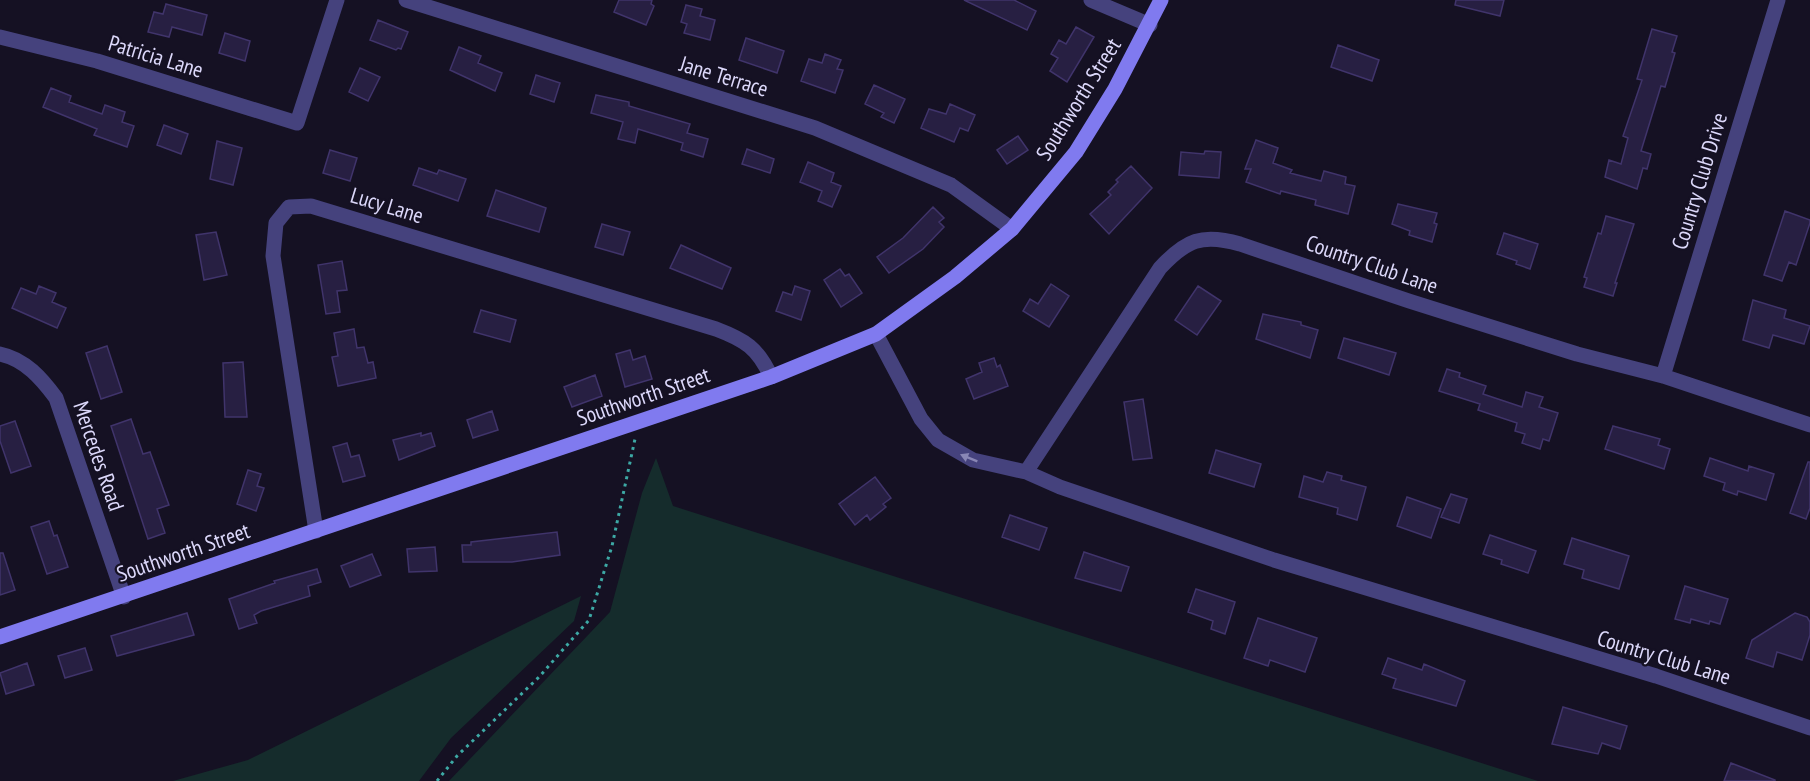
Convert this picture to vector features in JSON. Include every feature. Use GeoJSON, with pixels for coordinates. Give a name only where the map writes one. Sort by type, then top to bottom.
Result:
{"type":"FeatureCollection","features":[{"type":"Feature","properties":{"kind":"street","name":"Patricia Lane"},"geometry":{"type":"LineString","coordinates":[[0,37],[97,61],[297,123],[337,0]]}},
{"type":"Feature","properties":{"kind":"street","name":"Jane Terrace"},"geometry":{"type":"LineString","coordinates":[[406,0],[815,128],[951,184],[1012,229]]}},
{"type":"Feature","properties":{"kind":"street"},"geometry":{"type":"LineString","coordinates":[[1091,0],[1150,25]]}},
{"type":"Feature","properties":{"kind":"street","name":"Southworth Street"},"geometry":{"type":"LineString","coordinates":[[0,637],[771,377],[876,334],[955,277],[1012,229],[1076,152],[1150,25],[1161,0]]}},
{"type":"Feature","properties":{"kind":"street","name":"Country Club Drive"},"geometry":{"type":"LineString","coordinates":[[1663,376],[1778,0]]}},
{"type":"Feature","properties":{"kind":"street","name":"Lucy Lane"},"geometry":{"type":"LineString","coordinates":[[316,531],[273,256],[276,223],[289,207],[311,206],[716,329],[733,336],[758,352],[771,377]]}},
{"type":"Feature","properties":{"kind":"street","name":"Country Club Lane"},"geometry":{"type":"LineString","coordinates":[[1026,472],[1160,268],[1174,253],[1201,238],[1220,238],[1240,244],[1547,345],[1663,376],[1810,426]]}},
{"type":"Feature","properties":{"kind":"street","name":"Country Club Lane"},"geometry":{"type":"LineString","coordinates":[[876,334],[917,413],[938,440],[973,460],[1026,472],[1060,487],[1264,556],[1656,676],[1810,728]]}},
{"type":"Feature","properties":{"kind":"street","name":"Mercedes Road"},"geometry":{"type":"LineString","coordinates":[[0,354],[24,365],[42,379],[56,398],[124,597]]}},
{"type":"Feature","properties":{"kind":"path"},"geometry":{"type":"LineString","coordinates":[[437,781],[457,756],[539,677],[589,620],[612,546],[638,422]]}},
{"type":"Feature","properties":{"kind":"green space"},"geometry":{"type":"Polygon","coordinates":[[[656,458],[673,506],[1538,781],[449,781],[610,612],[642,493],[656,458]]]}},
{"type":"Feature","properties":{"kind":"green space"},"geometry":{"type":"Polygon","coordinates":[[[581,596],[574,621],[451,738],[419,781],[173,781],[248,760],[581,596]]]}},
{"type":"Feature","properties":{"kind":"building"},"geometry":{"type":"Polygon","coordinates":[[[619,0],[652,0],[651,4],[654,6],[646,25],[614,12],[619,0]]]}},
{"type":"Feature","properties":{"kind":"building"},"geometry":{"type":"Polygon","coordinates":[[[964,0],[1014,0],[1036,11],[1027,30],[964,0]]]}},
{"type":"Feature","properties":{"kind":"building"},"geometry":{"type":"Polygon","coordinates":[[[1456,0],[1504,0],[1500,16],[1455,5],[1456,0]]]}},
{"type":"Feature","properties":{"kind":"building"},"geometry":{"type":"Polygon","coordinates":[[[166,4],[207,15],[202,35],[172,27],[169,37],[148,32],[154,12],[163,14],[166,4]]]}},
{"type":"Feature","properties":{"kind":"building"},"geometry":{"type":"Polygon","coordinates":[[[686,5],[702,9],[700,16],[715,20],[710,40],[684,33],[687,24],[681,22],[686,5]]]}},
{"type":"Feature","properties":{"kind":"building"},"geometry":{"type":"Polygon","coordinates":[[[378,20],[408,32],[401,49],[396,50],[370,40],[378,20]]]}},
{"type":"Feature","properties":{"kind":"building"},"geometry":{"type":"Polygon","coordinates":[[[1076,27],[1094,37],[1067,82],[1050,71],[1058,58],[1051,54],[1059,40],[1066,44],[1076,27]]]}},
{"type":"Feature","properties":{"kind":"building"},"geometry":{"type":"Polygon","coordinates":[[[1652,29],[1677,36],[1672,52],[1675,53],[1665,87],[1661,86],[1641,151],[1651,154],[1647,169],[1643,168],[1637,189],[1605,177],[1609,160],[1621,164],[1628,138],[1623,136],[1642,80],[1637,79],[1652,29]]]}},
{"type":"Feature","properties":{"kind":"building"},"geometry":{"type":"Polygon","coordinates":[[[225,33],[250,41],[245,61],[219,53],[225,33]]]}},
{"type":"Feature","properties":{"kind":"building"},"geometry":{"type":"Polygon","coordinates":[[[746,38],[784,51],[777,73],[739,60],[746,38]]]}},
{"type":"Feature","properties":{"kind":"building"},"geometry":{"type":"Polygon","coordinates":[[[1338,45],[1379,60],[1372,81],[1331,67],[1338,45]]]}},
{"type":"Feature","properties":{"kind":"building"},"geometry":{"type":"Polygon","coordinates":[[[459,47],[481,56],[478,63],[502,73],[495,91],[450,70],[459,47]]]}},
{"type":"Feature","properties":{"kind":"building"},"geometry":{"type":"Polygon","coordinates":[[[825,54],[841,60],[837,69],[843,70],[835,93],[801,81],[809,59],[822,63],[825,54]]]}},
{"type":"Feature","properties":{"kind":"building"},"geometry":{"type":"Polygon","coordinates":[[[360,68],[380,77],[368,101],[349,92],[360,68]]]}},
{"type":"Feature","properties":{"kind":"building"},"geometry":{"type":"Polygon","coordinates":[[[536,75],[560,83],[554,102],[530,94],[536,75]]]}},
{"type":"Feature","properties":{"kind":"building"},"geometry":{"type":"Polygon","coordinates":[[[874,85],[905,99],[894,123],[881,117],[884,113],[865,104],[874,85]]]}},
{"type":"Feature","properties":{"kind":"building"},"geometry":{"type":"Polygon","coordinates":[[[51,88],[71,96],[69,102],[102,114],[105,105],[125,112],[122,122],[134,126],[127,147],[94,135],[97,129],[43,107],[51,88]]]}},
{"type":"Feature","properties":{"kind":"building"},"geometry":{"type":"Polygon","coordinates":[[[596,95],[629,102],[629,106],[690,124],[687,133],[708,139],[703,157],[681,150],[683,143],[638,129],[635,143],[618,139],[623,122],[591,113],[596,95]]]}},
{"type":"Feature","properties":{"kind":"building"},"geometry":{"type":"Polygon","coordinates":[[[950,104],[975,115],[968,131],[960,128],[954,142],[921,128],[929,109],[946,114],[950,104]]]}},
{"type":"Feature","properties":{"kind":"building"},"geometry":{"type":"Polygon","coordinates":[[[164,125],[188,134],[181,154],[157,145],[164,125]]]}},
{"type":"Feature","properties":{"kind":"building"},"geometry":{"type":"Polygon","coordinates":[[[1018,136],[1028,150],[1007,164],[997,150],[1018,136]]]}},
{"type":"Feature","properties":{"kind":"building"},"geometry":{"type":"Polygon","coordinates":[[[1256,140],[1278,148],[1273,163],[1292,170],[1290,173],[1321,181],[1324,171],[1346,177],[1345,184],[1355,186],[1348,214],[1315,205],[1316,200],[1281,191],[1280,194],[1246,182],[1251,169],[1245,169],[1256,140]]]}},
{"type":"Feature","properties":{"kind":"building"},"geometry":{"type":"Polygon","coordinates":[[[217,141],[242,148],[233,185],[210,179],[217,141]]]}},
{"type":"Feature","properties":{"kind":"building"},"geometry":{"type":"Polygon","coordinates":[[[747,149],[774,159],[770,173],[742,164],[747,149]]]}},
{"type":"Feature","properties":{"kind":"building"},"geometry":{"type":"Polygon","coordinates":[[[330,150],[357,158],[350,181],[323,173],[330,150]]]}},
{"type":"Feature","properties":{"kind":"building"},"geometry":{"type":"Polygon","coordinates":[[[1205,151],[1221,152],[1219,178],[1179,175],[1181,152],[1204,154],[1205,151]]]}},
{"type":"Feature","properties":{"kind":"building"},"geometry":{"type":"Polygon","coordinates":[[[808,162],[834,173],[831,182],[841,186],[832,207],[818,201],[822,191],[800,182],[808,162]]]}},
{"type":"Feature","properties":{"kind":"building"},"geometry":{"type":"Polygon","coordinates":[[[1131,166],[1152,188],[1109,234],[1090,214],[1111,195],[1108,192],[1118,182],[1116,180],[1131,166]]]}},
{"type":"Feature","properties":{"kind":"building"},"geometry":{"type":"Polygon","coordinates":[[[419,168],[437,174],[439,170],[466,179],[458,201],[413,185],[419,168]]]}},
{"type":"Feature","properties":{"kind":"building"},"geometry":{"type":"Polygon","coordinates":[[[496,190],[546,208],[539,232],[487,216],[496,190]]]}},
{"type":"Feature","properties":{"kind":"building"},"geometry":{"type":"Polygon","coordinates":[[[1398,204],[1437,213],[1434,223],[1437,224],[1432,242],[1409,235],[1410,231],[1392,224],[1398,204]]]}},
{"type":"Feature","properties":{"kind":"building"},"geometry":{"type":"Polygon","coordinates":[[[933,207],[944,218],[939,222],[944,227],[923,249],[889,273],[877,257],[903,238],[933,207]]]}},
{"type":"Feature","properties":{"kind":"building"},"geometry":{"type":"Polygon","coordinates":[[[1785,211],[1810,220],[1810,223],[1796,265],[1789,262],[1782,281],[1764,275],[1785,211]]]}},
{"type":"Feature","properties":{"kind":"building"},"geometry":{"type":"Polygon","coordinates":[[[1606,216],[1634,224],[1613,296],[1584,287],[1587,278],[1584,277],[1606,216]]]}},
{"type":"Feature","properties":{"kind":"building"},"geometry":{"type":"Polygon","coordinates":[[[602,224],[630,232],[623,255],[595,247],[602,224]]]}},
{"type":"Feature","properties":{"kind":"building"},"geometry":{"type":"Polygon","coordinates":[[[216,232],[227,275],[204,280],[196,235],[216,232]]]}},
{"type":"Feature","properties":{"kind":"building"},"geometry":{"type":"Polygon","coordinates":[[[1504,233],[1538,244],[1530,269],[1516,264],[1517,261],[1497,254],[1504,233]]]}},
{"type":"Feature","properties":{"kind":"building"},"geometry":{"type":"Polygon","coordinates":[[[681,245],[731,268],[722,289],[670,268],[681,245]]]}},
{"type":"Feature","properties":{"kind":"building"},"geometry":{"type":"Polygon","coordinates":[[[342,261],[347,290],[337,291],[340,312],[326,314],[318,265],[342,261]]]}},
{"type":"Feature","properties":{"kind":"building"},"geometry":{"type":"Polygon","coordinates":[[[840,269],[845,276],[849,274],[862,293],[841,307],[824,280],[840,269]]]}},
{"type":"Feature","properties":{"kind":"building"},"geometry":{"type":"Polygon","coordinates":[[[1051,284],[1069,296],[1049,327],[1023,311],[1030,299],[1038,304],[1051,284]]]}},
{"type":"Feature","properties":{"kind":"building"},"geometry":{"type":"Polygon","coordinates":[[[39,286],[56,293],[52,302],[66,308],[57,328],[12,308],[21,288],[36,294],[39,286]]]}},
{"type":"Feature","properties":{"kind":"building"},"geometry":{"type":"Polygon","coordinates":[[[795,286],[810,291],[801,320],[776,311],[783,292],[792,295],[795,286]]]}},
{"type":"Feature","properties":{"kind":"building"},"geometry":{"type":"Polygon","coordinates":[[[1198,286],[1221,301],[1197,335],[1175,320],[1198,286]]]}},
{"type":"Feature","properties":{"kind":"building"},"geometry":{"type":"Polygon","coordinates":[[[1753,300],[1786,310],[1784,318],[1810,326],[1804,344],[1773,335],[1769,348],[1743,340],[1753,300]]]}},
{"type":"Feature","properties":{"kind":"building"},"geometry":{"type":"Polygon","coordinates":[[[481,310],[516,320],[510,342],[474,332],[481,310]]]}},
{"type":"Feature","properties":{"kind":"building"},"geometry":{"type":"Polygon","coordinates":[[[1263,314],[1301,322],[1301,325],[1318,330],[1310,358],[1256,339],[1263,314]]]}},
{"type":"Feature","properties":{"kind":"building"},"geometry":{"type":"Polygon","coordinates":[[[354,329],[357,348],[364,347],[368,363],[373,362],[376,378],[338,386],[332,357],[338,356],[334,333],[354,329]]]}},
{"type":"Feature","properties":{"kind":"building"},"geometry":{"type":"Polygon","coordinates":[[[1344,338],[1396,353],[1389,375],[1338,358],[1344,338]]]}},
{"type":"Feature","properties":{"kind":"building"},"geometry":{"type":"Polygon","coordinates":[[[107,346],[122,392],[101,399],[86,353],[107,346]]]}},
{"type":"Feature","properties":{"kind":"building"},"geometry":{"type":"Polygon","coordinates":[[[630,350],[633,360],[645,356],[652,379],[625,387],[616,354],[630,350]]]}},
{"type":"Feature","properties":{"kind":"building"},"geometry":{"type":"Polygon","coordinates":[[[994,358],[997,367],[1000,365],[1008,386],[974,399],[966,379],[982,372],[979,363],[994,358]]]}},
{"type":"Feature","properties":{"kind":"building"},"geometry":{"type":"Polygon","coordinates":[[[243,362],[247,417],[225,417],[223,363],[243,362]]]}},
{"type":"Feature","properties":{"kind":"building"},"geometry":{"type":"Polygon","coordinates":[[[1447,369],[1460,373],[1459,377],[1486,386],[1483,394],[1522,407],[1526,392],[1543,397],[1539,407],[1558,413],[1549,441],[1543,439],[1540,449],[1522,443],[1525,434],[1515,431],[1517,423],[1478,410],[1480,404],[1439,391],[1447,369]]]}},
{"type":"Feature","properties":{"kind":"building"},"geometry":{"type":"Polygon","coordinates":[[[595,375],[602,396],[572,407],[564,387],[595,375]]]}},
{"type":"Feature","properties":{"kind":"building"},"geometry":{"type":"Polygon","coordinates":[[[1143,399],[1152,458],[1133,460],[1124,402],[1143,399]]]}},
{"type":"Feature","properties":{"kind":"building"},"geometry":{"type":"Polygon","coordinates":[[[492,411],[498,430],[473,438],[467,420],[492,411]]]}},
{"type":"Feature","properties":{"kind":"building"},"geometry":{"type":"Polygon","coordinates":[[[131,419],[143,454],[150,452],[169,505],[157,509],[165,533],[148,539],[111,426],[131,419]]]}},
{"type":"Feature","properties":{"kind":"building"},"geometry":{"type":"Polygon","coordinates":[[[15,421],[31,466],[11,473],[0,441],[0,426],[15,421]]]}},
{"type":"Feature","properties":{"kind":"building"},"geometry":{"type":"Polygon","coordinates":[[[1613,426],[1660,439],[1658,445],[1670,449],[1664,469],[1605,449],[1613,426]]]}},
{"type":"Feature","properties":{"kind":"building"},"geometry":{"type":"Polygon","coordinates":[[[421,433],[421,436],[431,433],[435,446],[399,460],[393,440],[421,433]]]}},
{"type":"Feature","properties":{"kind":"building"},"geometry":{"type":"Polygon","coordinates":[[[347,443],[351,457],[359,455],[365,476],[343,482],[333,447],[347,443]]]}},
{"type":"Feature","properties":{"kind":"building"},"geometry":{"type":"Polygon","coordinates":[[[1216,450],[1261,464],[1254,487],[1209,473],[1216,450]]]}},
{"type":"Feature","properties":{"kind":"building"},"geometry":{"type":"Polygon","coordinates":[[[1710,458],[1748,471],[1749,466],[1774,474],[1766,500],[1738,491],[1737,495],[1723,490],[1725,483],[1704,476],[1710,458]]]}},
{"type":"Feature","properties":{"kind":"building"},"geometry":{"type":"Polygon","coordinates":[[[1808,462],[1810,462],[1810,508],[1806,519],[1790,513],[1808,462]]]}},
{"type":"Feature","properties":{"kind":"building"},"geometry":{"type":"Polygon","coordinates":[[[248,470],[261,474],[257,486],[264,488],[256,511],[237,504],[248,470]]]}},
{"type":"Feature","properties":{"kind":"building"},"geometry":{"type":"Polygon","coordinates":[[[1327,472],[1342,476],[1341,480],[1366,487],[1357,520],[1337,514],[1338,508],[1299,497],[1304,476],[1323,482],[1327,472]]]}},
{"type":"Feature","properties":{"kind":"building"},"geometry":{"type":"Polygon","coordinates":[[[875,477],[891,498],[883,504],[886,507],[870,520],[867,515],[855,525],[839,504],[875,477]]]}},
{"type":"Feature","properties":{"kind":"building"},"geometry":{"type":"Polygon","coordinates":[[[1451,494],[1467,499],[1459,523],[1441,517],[1451,494]]]}},
{"type":"Feature","properties":{"kind":"building"},"geometry":{"type":"Polygon","coordinates":[[[1407,497],[1441,509],[1431,538],[1397,526],[1407,497]]]}},
{"type":"Feature","properties":{"kind":"building"},"geometry":{"type":"Polygon","coordinates":[[[1010,515],[1047,528],[1039,550],[1002,537],[1010,515]]]}},
{"type":"Feature","properties":{"kind":"building"},"geometry":{"type":"Polygon","coordinates":[[[49,521],[54,536],[57,535],[68,567],[47,574],[31,527],[49,521]]]}},
{"type":"Feature","properties":{"kind":"building"},"geometry":{"type":"Polygon","coordinates":[[[557,532],[560,555],[512,562],[463,562],[462,545],[471,545],[471,542],[557,532]]]}},
{"type":"Feature","properties":{"kind":"building"},"geometry":{"type":"Polygon","coordinates":[[[1490,535],[1536,551],[1528,573],[1501,564],[1502,560],[1483,554],[1490,535]]]}},
{"type":"Feature","properties":{"kind":"building"},"geometry":{"type":"Polygon","coordinates":[[[1572,538],[1629,556],[1619,589],[1582,578],[1584,570],[1564,564],[1572,538]]]}},
{"type":"Feature","properties":{"kind":"building"},"geometry":{"type":"Polygon","coordinates":[[[435,547],[437,571],[409,572],[407,549],[435,547]]]}},
{"type":"Feature","properties":{"kind":"building"},"geometry":{"type":"Polygon","coordinates":[[[1084,552],[1129,567],[1121,591],[1075,578],[1084,552]]]}},
{"type":"Feature","properties":{"kind":"building"},"geometry":{"type":"Polygon","coordinates":[[[0,553],[3,553],[15,590],[0,595],[0,553]]]}},
{"type":"Feature","properties":{"kind":"building"},"geometry":{"type":"Polygon","coordinates":[[[372,554],[381,575],[350,587],[341,566],[372,554]]]}},
{"type":"Feature","properties":{"kind":"building"},"geometry":{"type":"Polygon","coordinates":[[[317,569],[321,582],[308,586],[310,596],[261,611],[254,615],[257,623],[239,629],[229,599],[275,583],[274,581],[317,569]]]}},
{"type":"Feature","properties":{"kind":"building"},"geometry":{"type":"Polygon","coordinates":[[[1685,586],[1728,599],[1720,624],[1710,621],[1709,624],[1691,619],[1690,623],[1675,619],[1685,586]]]}},
{"type":"Feature","properties":{"kind":"building"},"geometry":{"type":"Polygon","coordinates":[[[1196,589],[1235,602],[1225,634],[1211,629],[1213,621],[1188,612],[1196,589]]]}},
{"type":"Feature","properties":{"kind":"building"},"geometry":{"type":"Polygon","coordinates":[[[187,613],[194,635],[117,656],[111,636],[187,613]]]}},
{"type":"Feature","properties":{"kind":"building"},"geometry":{"type":"Polygon","coordinates":[[[1795,613],[1807,617],[1810,622],[1810,635],[1802,660],[1777,652],[1773,667],[1746,658],[1752,640],[1795,613]]]}},
{"type":"Feature","properties":{"kind":"building"},"geometry":{"type":"Polygon","coordinates":[[[1258,618],[1317,638],[1305,672],[1270,660],[1268,666],[1244,658],[1258,618]]]}},
{"type":"Feature","properties":{"kind":"building"},"geometry":{"type":"Polygon","coordinates":[[[85,648],[92,670],[65,678],[58,656],[85,648]]]}},
{"type":"Feature","properties":{"kind":"building"},"geometry":{"type":"Polygon","coordinates":[[[1388,658],[1422,670],[1424,664],[1465,681],[1456,706],[1393,688],[1396,679],[1382,674],[1388,658]]]}},
{"type":"Feature","properties":{"kind":"building"},"geometry":{"type":"Polygon","coordinates":[[[27,663],[34,685],[6,694],[0,673],[27,663]]]}},
{"type":"Feature","properties":{"kind":"building"},"geometry":{"type":"Polygon","coordinates":[[[1563,707],[1627,726],[1620,749],[1602,743],[1598,754],[1552,744],[1563,707]]]}},
{"type":"Feature","properties":{"kind":"building"},"geometry":{"type":"Polygon","coordinates":[[[1731,763],[1775,780],[1775,781],[1724,781],[1731,763]]]}}]}
